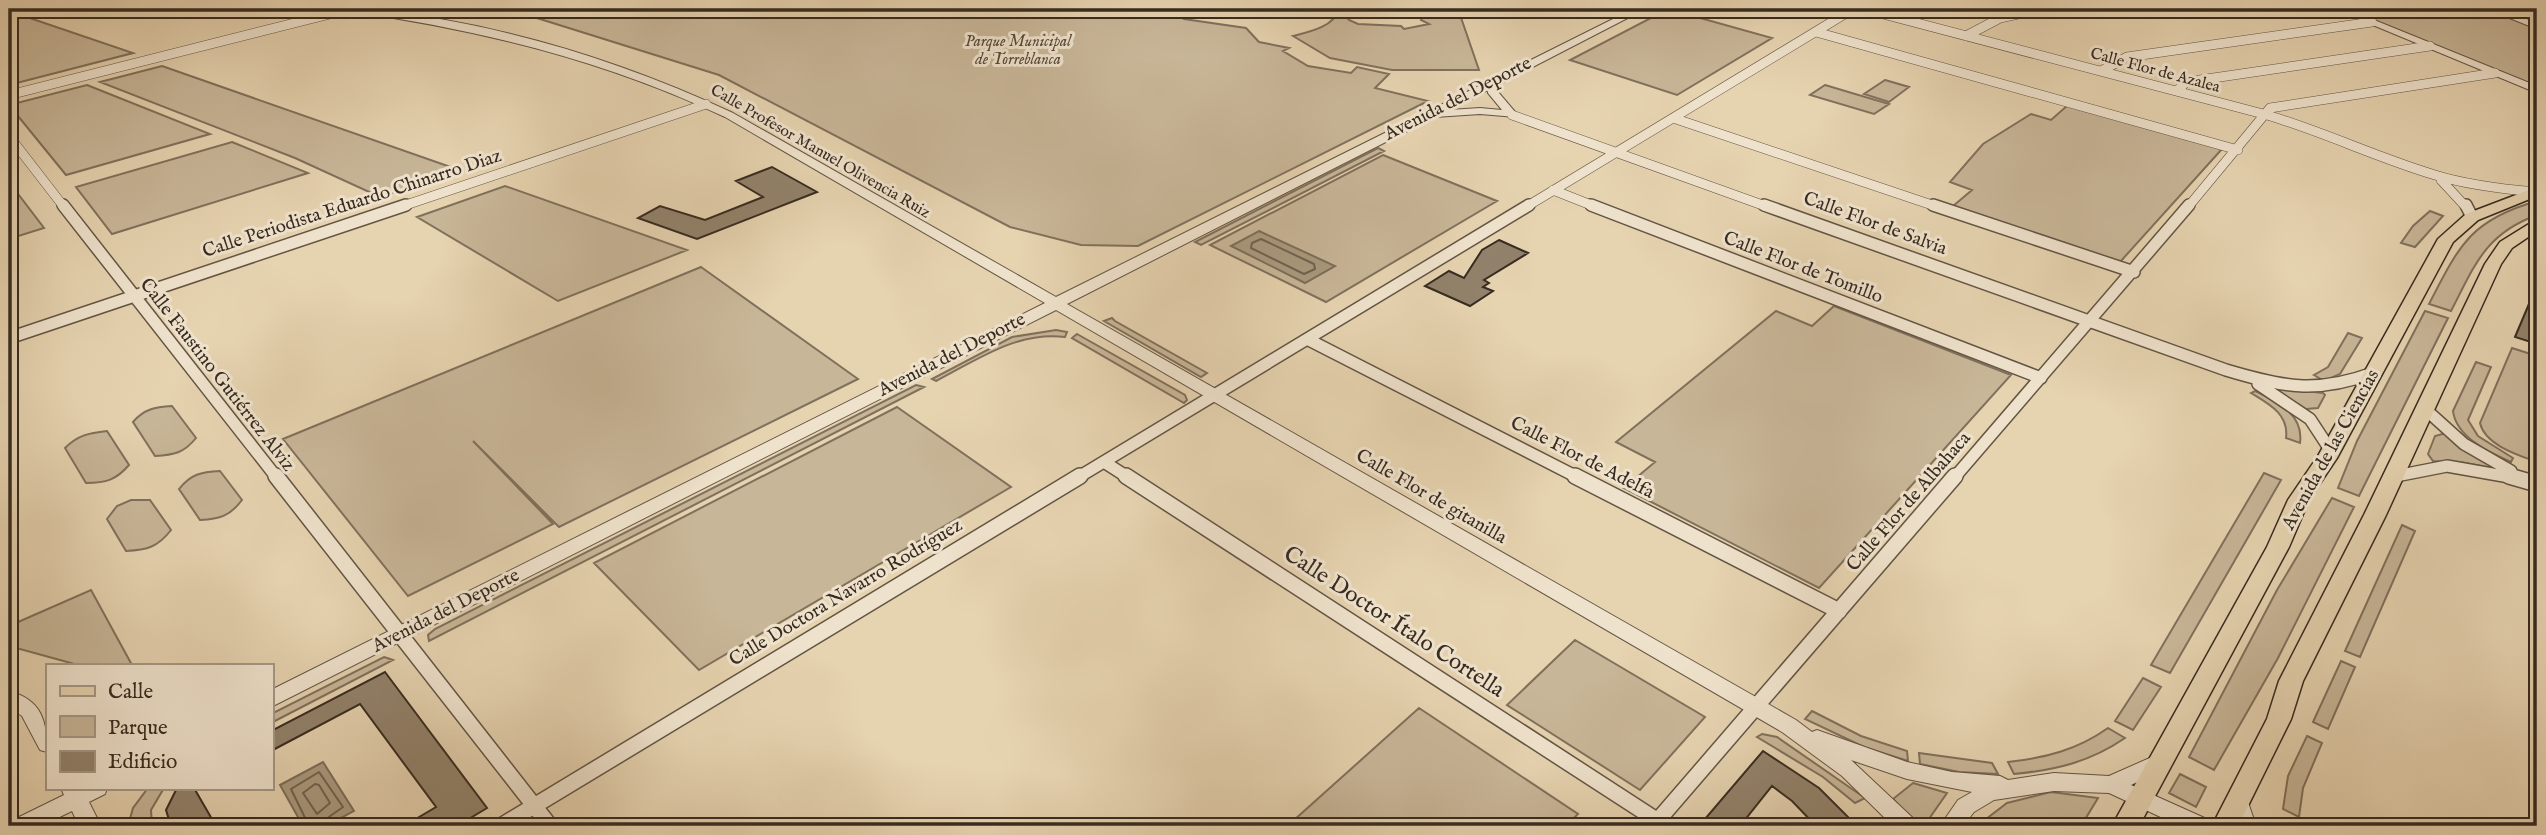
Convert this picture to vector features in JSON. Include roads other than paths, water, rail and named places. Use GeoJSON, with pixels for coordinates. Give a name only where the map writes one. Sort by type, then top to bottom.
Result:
{"type":"FeatureCollection","features":[{"type":"Feature","properties":{"kind":"main road","name":"Avenida de las Ciencias"},"geometry":{"type":"LineString","coordinates":[[2125,826],[2278,547],[2296,505],[2331,451],[2446,239],[2472,217],[2537,192]]}},
{"type":"Feature","properties":{"kind":"main road"},"geometry":{"type":"LineString","coordinates":[[2236,819],[2279,719],[2291,681],[2493,264],[2506,245],[2537,224]]}},
{"type":"Feature","properties":{"kind":"street"},"geometry":{"type":"LineString","coordinates":[[9,95],[352,9]]}},
{"type":"Feature","properties":{"kind":"street","name":"Calle Profesor Manuel Olivencia Ruiz"},"geometry":{"type":"LineString","coordinates":[[352,9],[503,34],[609,63],[706,104],[1053,304]]}},
{"type":"Feature","properties":{"kind":"street"},"geometry":{"type":"LineString","coordinates":[[1212,396],[1853,9]]}},
{"type":"Feature","properties":{"kind":"street","name":"Calle Flor de Azalea"},"geometry":{"type":"LineString","coordinates":[[1864,9],[2267,115],[2324,132],[2435,175]]}},
{"type":"Feature","properties":{"kind":"street"},"geometry":{"type":"LineString","coordinates":[[1904,19],[1920,9]]}},
{"type":"Feature","properties":{"kind":"street"},"geometry":{"type":"LineString","coordinates":[[1966,36],[2000,18],[2041,9]]}},
{"type":"Feature","properties":{"kind":"street"},"geometry":{"type":"LineString","coordinates":[[2339,9],[2537,90]]}},
{"type":"Feature","properties":{"kind":"street"},"geometry":{"type":"LineString","coordinates":[[2492,9],[2537,26]]}},
{"type":"Feature","properties":{"kind":"street","name":"Avenida del Deporte"},"geometry":{"type":"LineString","coordinates":[[273,698],[1636,10]]}},
{"type":"Feature","properties":{"kind":"street"},"geometry":{"type":"LineString","coordinates":[[2101,71],[2127,57],[2372,22]]}},
{"type":"Feature","properties":{"kind":"street"},"geometry":{"type":"LineString","coordinates":[[1816,32],[2238,150]]}},
{"type":"Feature","properties":{"kind":"street"},"geometry":{"type":"LineString","coordinates":[[2177,92],[2186,82],[2430,46]]}},
{"type":"Feature","properties":{"kind":"street"},"geometry":{"type":"LineString","coordinates":[[2267,115],[2270,108],[2495,72]]}},
{"type":"Feature","properties":{"kind":"street"},"geometry":{"type":"LineString","coordinates":[[1495,80],[1493,93],[1500,105],[1512,115]]}},
{"type":"Feature","properties":{"kind":"street","name":"Calle Periodista Eduardo Chinarro Diaz"},"geometry":{"type":"LineString","coordinates":[[9,338],[706,104]]}},
{"type":"Feature","properties":{"kind":"street"},"geometry":{"type":"LineString","coordinates":[[1420,118],[1443,112],[1512,115]]}},
{"type":"Feature","properties":{"kind":"street","name":"Calle Flor de Salvia"},"geometry":{"type":"LineString","coordinates":[[1512,115],[2226,370],[2255,382],[2300,409],[2322,430],[2331,451]]}},
{"type":"Feature","properties":{"kind":"street","name":"Calle Flor de Albahaca"},"geometry":{"type":"LineString","coordinates":[[1655,823],[2267,115]]}},
{"type":"Feature","properties":{"kind":"street"},"geometry":{"type":"LineString","coordinates":[[1673,118],[2133,272]]}},
{"type":"Feature","properties":{"kind":"street","name":"Calle Faustino Gutiérrez Alviz"},"geometry":{"type":"LineString","coordinates":[[9,136],[550,826]]}},
{"type":"Feature","properties":{"kind":"street"},"geometry":{"type":"LineString","coordinates":[[2435,175],[2500,189],[2537,192]]}},
{"type":"Feature","properties":{"kind":"street"},"geometry":{"type":"LineString","coordinates":[[2435,175],[2463,200],[2472,217]]}},
{"type":"Feature","properties":{"kind":"street","name":"Calle Flor de Tomillo"},"geometry":{"type":"LineString","coordinates":[[1553,190],[2041,378]]}},
{"type":"Feature","properties":{"kind":"street","name":"Calle Flor de gitanilla"},"geometry":{"type":"LineString","coordinates":[[1053,304],[1789,726]]}},
{"type":"Feature","properties":{"kind":"street","name":"Calle Flor de Adelfa"},"geometry":{"type":"LineString","coordinates":[[1307,339],[1839,611]]}},
{"type":"Feature","properties":{"kind":"street","name":"Calle Flor de Salvia"},"geometry":{"type":"LineString","coordinates":[[2226,370],[2265,382],[2312,389],[2343,386],[2373,373]]}},
{"type":"Feature","properties":{"kind":"street","name":"Calle Doctora Navarro Rodríguez"},"geometry":{"type":"LineString","coordinates":[[501,826],[1212,396]]}},
{"type":"Feature","properties":{"kind":"street"},"geometry":{"type":"LineString","coordinates":[[2424,408],[2464,444],[2537,483]]}},
{"type":"Feature","properties":{"kind":"street","name":"Calle Doctor Ítalo Cortella"},"geometry":{"type":"LineString","coordinates":[[1104,462],[1655,823]]}},
{"type":"Feature","properties":{"kind":"street"},"geometry":{"type":"LineString","coordinates":[[2391,477],[2425,466],[2444,464],[2490,471],[2537,483]]}},
{"type":"Feature","properties":{"kind":"street"},"geometry":{"type":"LineString","coordinates":[[9,698],[29,711],[46,742]]}},
{"type":"Feature","properties":{"kind":"street"},"geometry":{"type":"LineString","coordinates":[[1789,726],[1904,771],[1962,784],[2026,785]]}},
{"type":"Feature","properties":{"kind":"street"},"geometry":{"type":"LineString","coordinates":[[1789,726],[1849,770],[1907,826]]}},
{"type":"Feature","properties":{"kind":"street"},"geometry":{"type":"LineString","coordinates":[[2111,785],[2163,760]]}},
{"type":"Feature","properties":{"kind":"street"},"geometry":{"type":"LineString","coordinates":[[1951,826],[1966,806],[1989,792],[2054,782],[2111,785],[2201,826]]}},
{"type":"Feature","properties":{"kind":"street"},"geometry":{"type":"LineString","coordinates":[[21,826],[74,793],[90,826]]}},
{"type":"Feature","properties":{"kind":"water"},"geometry":{"type":"Polygon","coordinates":[[[1259,231],[1335,266],[1305,283],[1231,246],[1259,231]]]}},
{"type":"Feature","properties":{"kind":"water"},"geometry":{"type":"Polygon","coordinates":[[[323,762],[354,811],[326,826],[303,826],[280,785],[323,762]]]}},
{"type":"Feature","properties":{"kind":"park label","name":"Parque Municipal de Torreblanca"},"geometry":{"type":"Point","coordinates":[1018,51]}}]}
